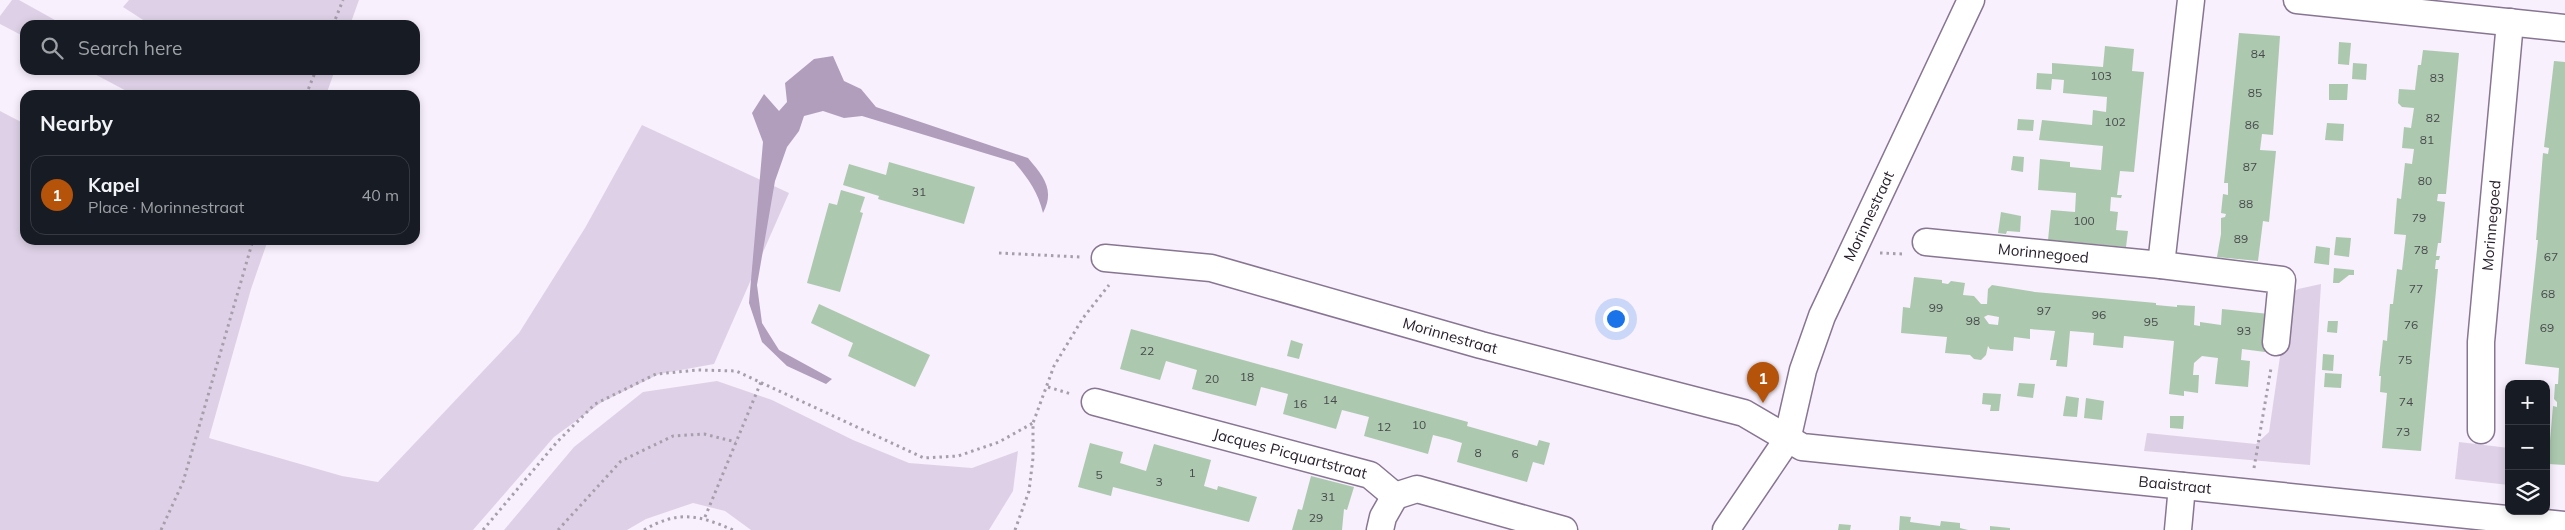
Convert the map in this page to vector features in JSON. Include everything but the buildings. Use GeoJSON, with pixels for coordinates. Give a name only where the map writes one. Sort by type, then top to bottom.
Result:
{"type":"FeatureCollection","features":[{"type":"Feature","properties":{"kind":"street","name":"Morinnestraat"},"geometry":{"type":"LineString","coordinates":[[1726,530],[1787,440],[1803,370],[1822,316],[1855,250],[1971,0]]}},
{"type":"Feature","properties":{"kind":"street"},"geometry":{"type":"LineString","coordinates":[[2161,265],[2191,0]]}},
{"type":"Feature","properties":{"kind":"street"},"geometry":{"type":"LineString","coordinates":[[2297,0],[2346,3],[2565,28]]}},
{"type":"Feature","properties":{"kind":"street","name":"Morinnegoed"},"geometry":{"type":"LineString","coordinates":[[2481,430],[2481,342],[2510,22]]}},
{"type":"Feature","properties":{"kind":"street","name":"Morinnegoed"},"geometry":{"type":"LineString","coordinates":[[1926,242],[2161,265],[2282,280],[2276,342]]}},
{"type":"Feature","properties":{"kind":"street","name":"Morinnestraat"},"geometry":{"type":"LineString","coordinates":[[1116,259],[1211,268],[1481,345],[1744,413],[1787,440]]}},
{"type":"Feature","properties":{"kind":"street","name":"Jacques Picquartstraat"},"geometry":{"type":"LineString","coordinates":[[1095,402],[1370,475],[1395,496]]}},
{"type":"Feature","properties":{"kind":"street","name":"Baaistraat"},"geometry":{"type":"LineString","coordinates":[[1787,440],[1802,448],[2565,525]]}},
{"type":"Feature","properties":{"kind":"street"},"geometry":{"type":"LineString","coordinates":[[2178,530],[2182,486]]}},
{"type":"Feature","properties":{"kind":"street"},"geometry":{"type":"LineString","coordinates":[[1380,530],[1383,517],[1395,496],[1417,489],[1564,530]]}},
{"type":"Feature","properties":{"kind":"path"},"geometry":{"type":"LineString","coordinates":[[335,20],[343,0]]}},
{"type":"Feature","properties":{"kind":"path"},"geometry":{"type":"LineString","coordinates":[[308,90],[314,75]]}},
{"type":"Feature","properties":{"kind":"path"},"geometry":{"type":"LineString","coordinates":[[1855,250],[1925,256],[1926,242]]}},
{"type":"Feature","properties":{"kind":"path"},"geometry":{"type":"LineString","coordinates":[[162,530],[183,482],[252,245]]}},
{"type":"Feature","properties":{"kind":"path"},"geometry":{"type":"LineString","coordinates":[[999,253],[1116,259],[1054,366],[1033,422],[1034,458],[1029,491],[1015,530]]}},
{"type":"Feature","properties":{"kind":"path"},"geometry":{"type":"LineString","coordinates":[[2251,493],[2276,342]]}},
{"type":"Feature","properties":{"kind":"path"},"geometry":{"type":"LineString","coordinates":[[483,530],[545,456],[595,404],[656,374],[698,370],[736,371],[924,458],[958,456],[1000,442],[1033,422]]}},
{"type":"Feature","properties":{"kind":"path"},"geometry":{"type":"LineString","coordinates":[[705,517],[761,382]]}},
{"type":"Feature","properties":{"kind":"path"},"geometry":{"type":"LineString","coordinates":[[558,530],[621,461],[629,457],[673,436],[704,434],[736,442]]}},
{"type":"Feature","properties":{"kind":"path"},"geometry":{"type":"LineString","coordinates":[[644,530],[658,522],[681,517],[705,517],[733,530]]}},
{"type":"Feature","properties":{"kind":"shaded area"},"geometry":{"type":"Polygon","coordinates":[[[12,0],[19,0],[55,20],[20,20],[20,34],[0,24],[0,16],[12,0]]]}},
{"type":"Feature","properties":{"kind":"shaded area"},"geometry":{"type":"Polygon","coordinates":[[[129,0],[359,0],[352,20],[143,20],[123,7],[129,0]]]}},
{"type":"Feature","properties":{"kind":"shaded area"},"geometry":{"type":"Polygon","coordinates":[[[833,56],[844,81],[861,89],[876,107],[1028,158],[1043,178],[1048,190],[1048,197],[1043,213],[1032,186],[1014,162],[862,116],[844,118],[823,111],[804,116],[799,131],[787,147],[775,181],[757,285],[762,323],[779,350],[832,379],[826,384],[787,366],[762,342],[749,303],[763,142],[752,113],[764,94],[779,111],[787,102],[785,83],[814,59],[833,56]]]}},
{"type":"Feature","properties":{"kind":"shaded area"},"geometry":{"type":"Polygon","coordinates":[[[96,75],[333,75],[328,90],[125,90],[96,75]]]}},
{"type":"Feature","properties":{"kind":"shaded area"},"geometry":{"type":"Polygon","coordinates":[[[0,111],[20,121],[20,245],[266,245],[251,289],[209,438],[342,476],[378,482],[519,333],[585,228],[642,125],[789,193],[714,364],[659,374],[602,402],[554,437],[473,530],[0,530],[0,111]]]}},
{"type":"Feature","properties":{"kind":"shaded area"},"geometry":{"type":"Polygon","coordinates":[[[2321,284],[2310,465],[2144,451],[2147,433],[2256,444],[2269,432],[2289,295],[2298,289],[2321,284]]]}},
{"type":"Feature","properties":{"kind":"shaded area"},"geometry":{"type":"Polygon","coordinates":[[[717,381],[772,400],[853,440],[909,463],[972,468],[1018,451],[1013,491],[989,530],[751,530],[725,511],[693,503],[646,519],[627,530],[504,530],[574,447],[643,392],[717,381]]]}},
{"type":"Feature","properties":{"kind":"shaded area"},"geometry":{"type":"Polygon","coordinates":[[[2459,442],[2505,448],[2505,485],[2455,479],[2459,442]]]}},
{"type":"Feature","properties":{"kind":"place","name":"Kapel"},"geometry":{"type":"Point","coordinates":[1763,403]}}]}
